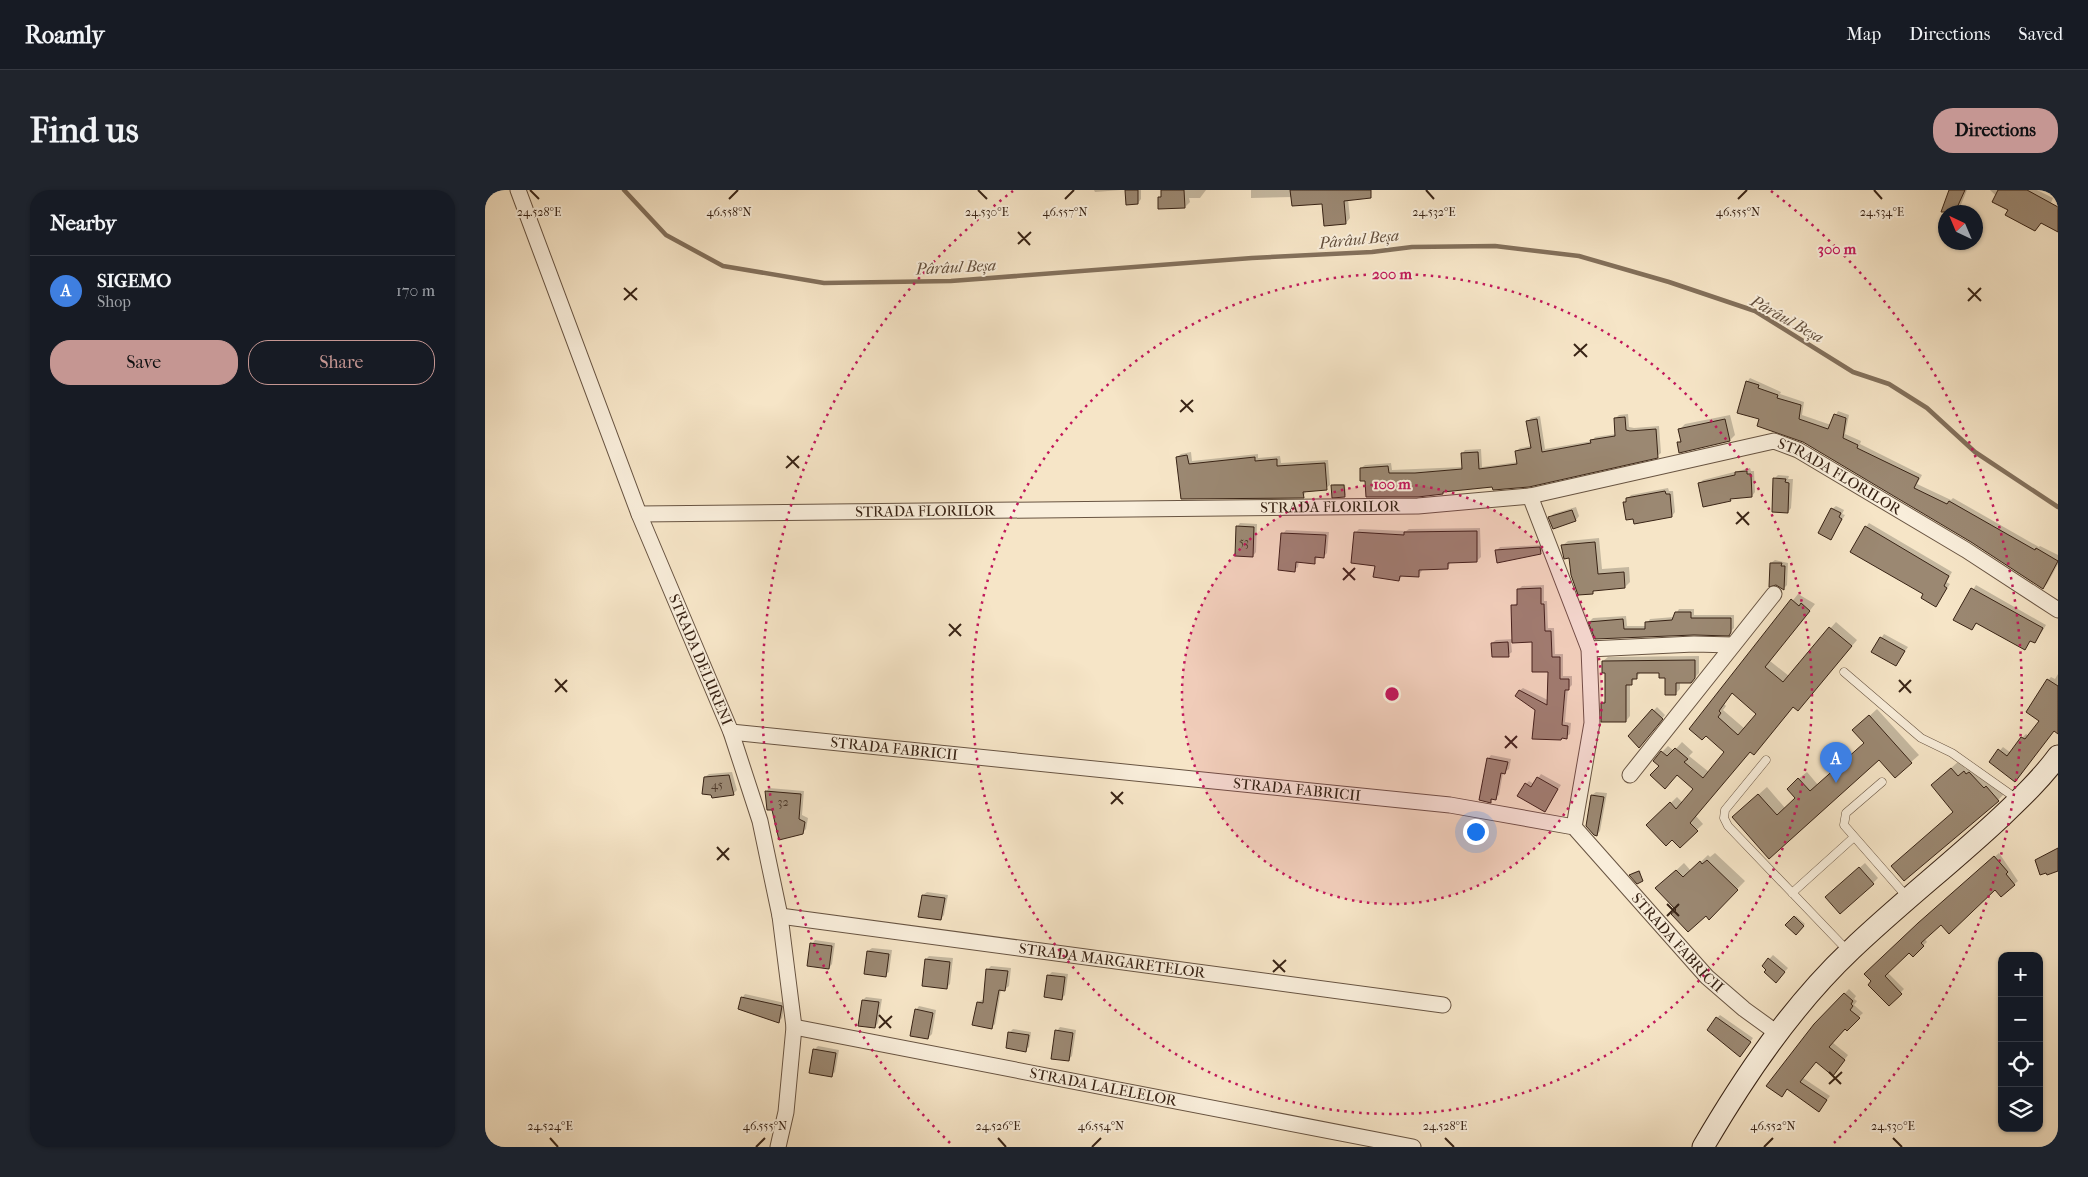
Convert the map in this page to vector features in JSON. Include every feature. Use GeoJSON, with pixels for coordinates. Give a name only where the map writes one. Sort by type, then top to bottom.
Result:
{"type":"FeatureCollection","features":[{"type":"Feature","properties":{"kind":"main road"},"geometry":{"type":"LineString","coordinates":[[1703,1147],[1732,1097],[1777,1033],[1849,952],[1963,853],[2018,800],[2058,756]]}},
{"type":"Feature","properties":{"kind":"street","name":"STRADA DELURENI"},"geometry":{"type":"LineString","coordinates":[[518,190],[639,514],[731,732],[760,821],[781,916],[794,1027],[786,1112],[778,1147]]}},
{"type":"Feature","properties":{"kind":"street","name":"STRADA FLORILOR"},"geometry":{"type":"LineString","coordinates":[[639,514],[1418,506],[1530,496],[1774,441],[1798,450],[1966,550],[2058,610]]}},
{"type":"Feature","properties":{"kind":"street"},"geometry":{"type":"LineString","coordinates":[[1530,496],[1589,649],[1592,723],[1574,827]]}},
{"type":"Feature","properties":{"kind":"street"},"geometry":{"type":"LineString","coordinates":[[1630,776],[1774,594]]}},
{"type":"Feature","properties":{"kind":"street"},"geometry":{"type":"LineString","coordinates":[[1589,649],[1694,644],[1733,645]]}},
{"type":"Feature","properties":{"kind":"street","name":"STRADA FABRICII"},"geometry":{"type":"LineString","coordinates":[[731,732],[1450,805],[1574,827],[1707,977],[1744,1009],[1777,1033]]}},
{"type":"Feature","properties":{"kind":"street","name":"STRADA MARGARETELOR"},"geometry":{"type":"LineString","coordinates":[[781,916],[1443,1005]]}},
{"type":"Feature","properties":{"kind":"street","name":"STRADA LALELELOR"},"geometry":{"type":"LineString","coordinates":[[794,1027],[1413,1147]]}},
{"type":"Feature","properties":{"kind":"lane"},"geometry":{"type":"LineString","coordinates":[[1844,672],[1921,738],[1952,753],[2018,800]]}},
{"type":"Feature","properties":{"kind":"lane"},"geometry":{"type":"LineString","coordinates":[[1766,760],[1725,810],[1724,818],[1728,826],[1849,952]]}},
{"type":"Feature","properties":{"kind":"lane"},"geometry":{"type":"LineString","coordinates":[[1882,782],[1846,813],[1844,825],[1853,838],[1909,899]]}},
{"type":"Feature","properties":{"kind":"lane"},"geometry":{"type":"LineString","coordinates":[[1792,893],[1853,838]]}},
{"type":"Feature","properties":{"kind":"building"},"geometry":{"type":"Polygon","coordinates":[[[1125,190],[1138,190],[1138,204],[1126,205],[1125,190]]]}},
{"type":"Feature","properties":{"kind":"building"},"geometry":{"type":"Polygon","coordinates":[[[1161,190],[1184,190],[1185,208],[1158,209],[1158,197],[1161,197],[1161,190]]]}},
{"type":"Feature","properties":{"kind":"building"},"geometry":{"type":"Polygon","coordinates":[[[1290,190],[1371,190],[1371,198],[1344,201],[1346,224],[1324,226],[1322,204],[1292,206],[1290,190]]]}},
{"type":"Feature","properties":{"kind":"building"},"geometry":{"type":"Polygon","coordinates":[[[1949,190],[1965,190],[1958,205],[1944,205],[1949,190]]]}},
{"type":"Feature","properties":{"kind":"building"},"geometry":{"type":"Polygon","coordinates":[[[1998,190],[2027,190],[2058,207],[2058,232],[2041,223],[2035,231],[2005,215],[2008,210],[1992,202],[1998,190]]]}},
{"type":"Feature","properties":{"kind":"building"},"geometry":{"type":"Polygon","coordinates":[[[1746,381],[1759,385],[1758,388],[1778,395],[1777,398],[1801,405],[1799,419],[1828,429],[1834,414],[1846,418],[1843,438],[1858,445],[1857,448],[1919,478],[1914,488],[1947,504],[1949,501],[2058,561],[2043,589],[1971,542],[1803,442],[1757,426],[1759,419],[1737,413],[1746,381]]]}},
{"type":"Feature","properties":{"kind":"building"},"geometry":{"type":"Polygon","coordinates":[[[1625,417],[1626,430],[1656,429],[1658,458],[1529,487],[1493,490],[1492,487],[1443,492],[1443,494],[1418,497],[1366,497],[1365,481],[1360,481],[1360,468],[1388,466],[1389,473],[1462,469],[1461,453],[1478,452],[1479,469],[1517,464],[1515,451],[1531,448],[1526,421],[1537,419],[1542,452],[1591,443],[1590,440],[1615,436],[1614,418],[1625,417]]]}},
{"type":"Feature","properties":{"kind":"building"},"geometry":{"type":"Polygon","coordinates":[[[1725,419],[1730,441],[1679,453],[1677,442],[1681,442],[1678,429],[1725,419]]]}},
{"type":"Feature","properties":{"kind":"building"},"geometry":{"type":"Polygon","coordinates":[[[1187,455],[1189,464],[1255,457],[1255,461],[1277,459],[1277,466],[1325,463],[1327,490],[1303,492],[1304,498],[1181,499],[1176,457],[1187,455]]]}},
{"type":"Feature","properties":{"kind":"building"},"geometry":{"type":"Polygon","coordinates":[[[1747,471],[1747,474],[1751,474],[1752,497],[1730,499],[1731,501],[1703,507],[1698,483],[1735,475],[1735,472],[1747,471]]]}},
{"type":"Feature","properties":{"kind":"building"},"geometry":{"type":"Polygon","coordinates":[[[1773,478],[1786,479],[1785,482],[1789,483],[1788,513],[1772,512],[1773,478]]]}},
{"type":"Feature","properties":{"kind":"building"},"geometry":{"type":"Polygon","coordinates":[[[1331,485],[1344,485],[1345,497],[1332,498],[1331,485]]]}},
{"type":"Feature","properties":{"kind":"building"},"geometry":{"type":"Polygon","coordinates":[[[1665,491],[1666,494],[1670,494],[1672,517],[1634,524],[1633,519],[1626,520],[1623,502],[1626,502],[1626,498],[1665,491]]]}},
{"type":"Feature","properties":{"kind":"building"},"geometry":{"type":"Polygon","coordinates":[[[1831,508],[1841,513],[1839,517],[1842,519],[1831,540],[1818,533],[1831,508]]]}},
{"type":"Feature","properties":{"kind":"building"},"geometry":{"type":"Polygon","coordinates":[[[1572,510],[1576,521],[1553,529],[1548,517],[1572,510]]]}},
{"type":"Feature","properties":{"kind":"building"},"geometry":{"type":"Polygon","coordinates":[[[1236,526],[1254,527],[1253,557],[1235,556],[1236,526]]]}},
{"type":"Feature","properties":{"kind":"building"},"geometry":{"type":"Polygon","coordinates":[[[1865,526],[1949,576],[1944,586],[1947,588],[1936,607],[1921,598],[1923,594],[1850,552],[1865,526]]]}},
{"type":"Feature","properties":{"kind":"building"},"geometry":{"type":"Polygon","coordinates":[[[1477,531],[1477,562],[1448,563],[1448,569],[1419,570],[1419,577],[1400,576],[1399,581],[1373,577],[1375,566],[1351,563],[1354,532],[1404,535],[1404,532],[1477,531]]]}},
{"type":"Feature","properties":{"kind":"building"},"geometry":{"type":"Polygon","coordinates":[[[1281,533],[1326,535],[1324,558],[1315,557],[1315,564],[1296,562],[1295,572],[1278,570],[1281,533]]]}},
{"type":"Feature","properties":{"kind":"building"},"geometry":{"type":"Polygon","coordinates":[[[1595,542],[1598,574],[1624,572],[1625,588],[1593,591],[1593,594],[1578,595],[1571,575],[1569,558],[1564,559],[1561,545],[1595,542]]]}},
{"type":"Feature","properties":{"kind":"building"},"geometry":{"type":"Polygon","coordinates":[[[1540,547],[1541,554],[1497,563],[1495,550],[1540,547]]]}},
{"type":"Feature","properties":{"kind":"building"},"geometry":{"type":"Polygon","coordinates":[[[1770,563],[1782,563],[1781,566],[1785,566],[1784,590],[1776,585],[1769,587],[1770,563]]]}},
{"type":"Feature","properties":{"kind":"building"},"geometry":{"type":"Polygon","coordinates":[[[1541,588],[1541,604],[1544,604],[1545,631],[1551,631],[1552,657],[1560,657],[1560,679],[1569,679],[1569,690],[1565,690],[1562,725],[1568,726],[1567,739],[1562,738],[1561,740],[1532,739],[1535,710],[1515,696],[1519,690],[1547,705],[1548,672],[1532,672],[1532,642],[1512,643],[1511,605],[1517,605],[1517,589],[1541,588]]]}},
{"type":"Feature","properties":{"kind":"building"},"geometry":{"type":"Polygon","coordinates":[[[1971,588],[2043,628],[2035,643],[2030,641],[2025,650],[1976,623],[1972,630],[1953,620],[1971,588]]]}},
{"type":"Feature","properties":{"kind":"building"},"geometry":{"type":"Polygon","coordinates":[[[1791,599],[1799,606],[1801,603],[1810,611],[1765,667],[1783,682],[1829,627],[1852,646],[1798,711],[1793,707],[1754,755],[1750,752],[1690,823],[1698,831],[1680,848],[1672,840],[1666,846],[1646,825],[1670,802],[1676,809],[1693,789],[1677,775],[1665,789],[1650,775],[1659,766],[1653,761],[1661,751],[1667,756],[1675,748],[1688,759],[1684,762],[1703,778],[1724,752],[1706,736],[1702,740],[1689,729],[1791,599]],[[1732,693],[1719,711],[1721,713],[1718,717],[1738,735],[1756,714],[1732,693]]]}},
{"type":"Feature","properties":{"kind":"building"},"geometry":{"type":"Polygon","coordinates":[[[1675,612],[1691,612],[1691,618],[1731,618],[1731,632],[1729,636],[1694,635],[1595,639],[1588,622],[1623,619],[1624,629],[1645,629],[1645,622],[1672,620],[1675,612]]]}},
{"type":"Feature","properties":{"kind":"building"},"geometry":{"type":"Polygon","coordinates":[[[1880,637],[1905,651],[1896,666],[1871,652],[1880,637]]]}},
{"type":"Feature","properties":{"kind":"building"},"geometry":{"type":"Polygon","coordinates":[[[1508,642],[1509,657],[1492,657],[1491,643],[1508,642]]]}},
{"type":"Feature","properties":{"kind":"building"},"geometry":{"type":"Polygon","coordinates":[[[1695,660],[1695,678],[1691,683],[1676,683],[1676,695],[1665,695],[1665,678],[1659,678],[1659,673],[1637,673],[1637,679],[1632,679],[1632,685],[1626,685],[1626,722],[1601,722],[1601,703],[1605,703],[1605,673],[1602,673],[1602,661],[1695,660]]]}},
{"type":"Feature","properties":{"kind":"building"},"geometry":{"type":"Polygon","coordinates":[[[2047,679],[2058,686],[2058,734],[2054,731],[2015,782],[1989,762],[1998,749],[2007,756],[2021,737],[2025,739],[2039,721],[2026,712],[2047,679]]]}},
{"type":"Feature","properties":{"kind":"building"},"geometry":{"type":"Polygon","coordinates":[[[1652,709],[1663,719],[1639,748],[1628,736],[1652,709]]]}},
{"type":"Feature","properties":{"kind":"building"},"geometry":{"type":"Polygon","coordinates":[[[1869,715],[1912,763],[1895,778],[1879,760],[1769,859],[1732,817],[1758,794],[1777,815],[1795,798],[1787,789],[1798,778],[1810,791],[1864,743],[1852,730],[1869,715]]]}},
{"type":"Feature","properties":{"kind":"building"},"geometry":{"type":"Polygon","coordinates":[[[1487,758],[1508,762],[1505,774],[1501,773],[1496,800],[1491,799],[1491,803],[1479,800],[1487,758]]]}},
{"type":"Feature","properties":{"kind":"building"},"geometry":{"type":"Polygon","coordinates":[[[1951,768],[1958,776],[1964,771],[1966,774],[1969,772],[1984,788],[1986,786],[1999,801],[1904,881],[1891,866],[1953,812],[1931,785],[1951,768]]]}},
{"type":"Feature","properties":{"kind":"building"},"geometry":{"type":"Polygon","coordinates":[[[729,775],[734,795],[712,798],[711,795],[702,794],[704,777],[729,775]]]}},
{"type":"Feature","properties":{"kind":"building"},"geometry":{"type":"Polygon","coordinates":[[[1537,777],[1558,789],[1545,812],[1517,796],[1525,783],[1531,787],[1537,777]]]}},
{"type":"Feature","properties":{"kind":"building"},"geometry":{"type":"Polygon","coordinates":[[[765,791],[801,794],[799,819],[805,822],[803,834],[779,840],[772,810],[767,810],[765,791]]]}},
{"type":"Feature","properties":{"kind":"building"},"geometry":{"type":"Polygon","coordinates":[[[1591,795],[1604,797],[1597,836],[1586,826],[1591,795]]]}},
{"type":"Feature","properties":{"kind":"building"},"geometry":{"type":"Polygon","coordinates":[[[2058,848],[2058,871],[2047,875],[2046,873],[2040,875],[2035,860],[2058,848]]]}},
{"type":"Feature","properties":{"kind":"building"},"geometry":{"type":"Polygon","coordinates":[[[1994,856],[2008,872],[2006,874],[2015,885],[2001,897],[1995,890],[1949,934],[1941,925],[1921,943],[1924,946],[1913,957],[1909,953],[1885,976],[1902,994],[1889,1006],[1868,985],[1871,981],[1864,974],[1994,856]]]}},
{"type":"Feature","properties":{"kind":"building"},"geometry":{"type":"Polygon","coordinates":[[[1707,860],[1738,890],[1709,920],[1706,916],[1688,932],[1671,914],[1676,910],[1655,888],[1676,870],[1683,877],[1700,861],[1702,864],[1707,860]]]}},
{"type":"Feature","properties":{"kind":"building"},"geometry":{"type":"Polygon","coordinates":[[[1859,867],[1874,884],[1840,914],[1825,897],[1859,867]]]}},
{"type":"Feature","properties":{"kind":"building"},"geometry":{"type":"Polygon","coordinates":[[[1639,871],[1643,881],[1637,884],[1629,875],[1639,871]]]}},
{"type":"Feature","properties":{"kind":"building"},"geometry":{"type":"Polygon","coordinates":[[[922,895],[945,898],[941,920],[918,917],[922,895]]]}},
{"type":"Feature","properties":{"kind":"building"},"geometry":{"type":"Polygon","coordinates":[[[1794,916],[1804,926],[1796,935],[1785,925],[1794,916]]]}},
{"type":"Feature","properties":{"kind":"building"},"geometry":{"type":"Polygon","coordinates":[[[810,943],[832,946],[829,969],[807,966],[810,943]]]}},
{"type":"Feature","properties":{"kind":"building"},"geometry":{"type":"Polygon","coordinates":[[[867,951],[889,954],[886,977],[864,974],[867,951]]]}},
{"type":"Feature","properties":{"kind":"building"},"geometry":{"type":"Polygon","coordinates":[[[1768,958],[1785,972],[1776,983],[1764,972],[1766,970],[1762,966],[1768,958]]]}},
{"type":"Feature","properties":{"kind":"building"},"geometry":{"type":"Polygon","coordinates":[[[925,959],[950,962],[947,989],[922,986],[925,959]]]}},
{"type":"Feature","properties":{"kind":"building"},"geometry":{"type":"Polygon","coordinates":[[[986,969],[1008,971],[1005,991],[999,990],[992,1029],[972,1025],[977,1002],[983,1003],[986,969]]]}},
{"type":"Feature","properties":{"kind":"building"},"geometry":{"type":"Polygon","coordinates":[[[1047,975],[1065,977],[1062,1000],[1044,997],[1047,975]]]}},
{"type":"Feature","properties":{"kind":"building"},"geometry":{"type":"Polygon","coordinates":[[[1844,993],[1853,1001],[1851,1004],[1853,1006],[1850,1010],[1860,1018],[1847,1031],[1845,1029],[1829,1047],[1845,1060],[1833,1076],[1816,1062],[1800,1082],[1827,1100],[1819,1112],[1787,1089],[1782,1097],[1766,1086],[1814,1024],[1844,993]]]}},
{"type":"Feature","properties":{"kind":"building"},"geometry":{"type":"Polygon","coordinates":[[[741,997],[782,1006],[779,1023],[738,1009],[741,997]]]}},
{"type":"Feature","properties":{"kind":"building"},"geometry":{"type":"Polygon","coordinates":[[[862,1000],[879,1002],[875,1028],[858,1026],[862,1000]]]}},
{"type":"Feature","properties":{"kind":"building"},"geometry":{"type":"Polygon","coordinates":[[[915,1009],[933,1013],[928,1039],[910,1036],[915,1009]]]}},
{"type":"Feature","properties":{"kind":"building"},"geometry":{"type":"Polygon","coordinates":[[[1716,1017],[1751,1042],[1740,1057],[1707,1030],[1716,1017]]]}},
{"type":"Feature","properties":{"kind":"building"},"geometry":{"type":"Polygon","coordinates":[[[1055,1030],[1073,1033],[1069,1061],[1051,1059],[1055,1030]]]}},
{"type":"Feature","properties":{"kind":"building"},"geometry":{"type":"Polygon","coordinates":[[[1008,1032],[1029,1035],[1026,1052],[1006,1048],[1008,1032]]]}},
{"type":"Feature","properties":{"kind":"building"},"geometry":{"type":"Polygon","coordinates":[[[813,1049],[836,1053],[832,1077],[809,1073],[813,1049]]]}},
{"type":"Feature","properties":{"kind":"waterway","name":"Pârâul Beșa"},"geometry":{"type":"LineString","coordinates":[[624,190],[666,235],[723,266],[824,283],[951,281],[1252,258],[1372,252],[1412,247],[1495,246],[1579,256],[1669,282],[1755,311],[1853,372],[1889,384],[1927,408],[1975,452],[2058,507]]}},
{"type":"Feature","properties":{"kind":"place","name":"SIGEMO"},"geometry":{"type":"Point","coordinates":[1836,783]}}]}
